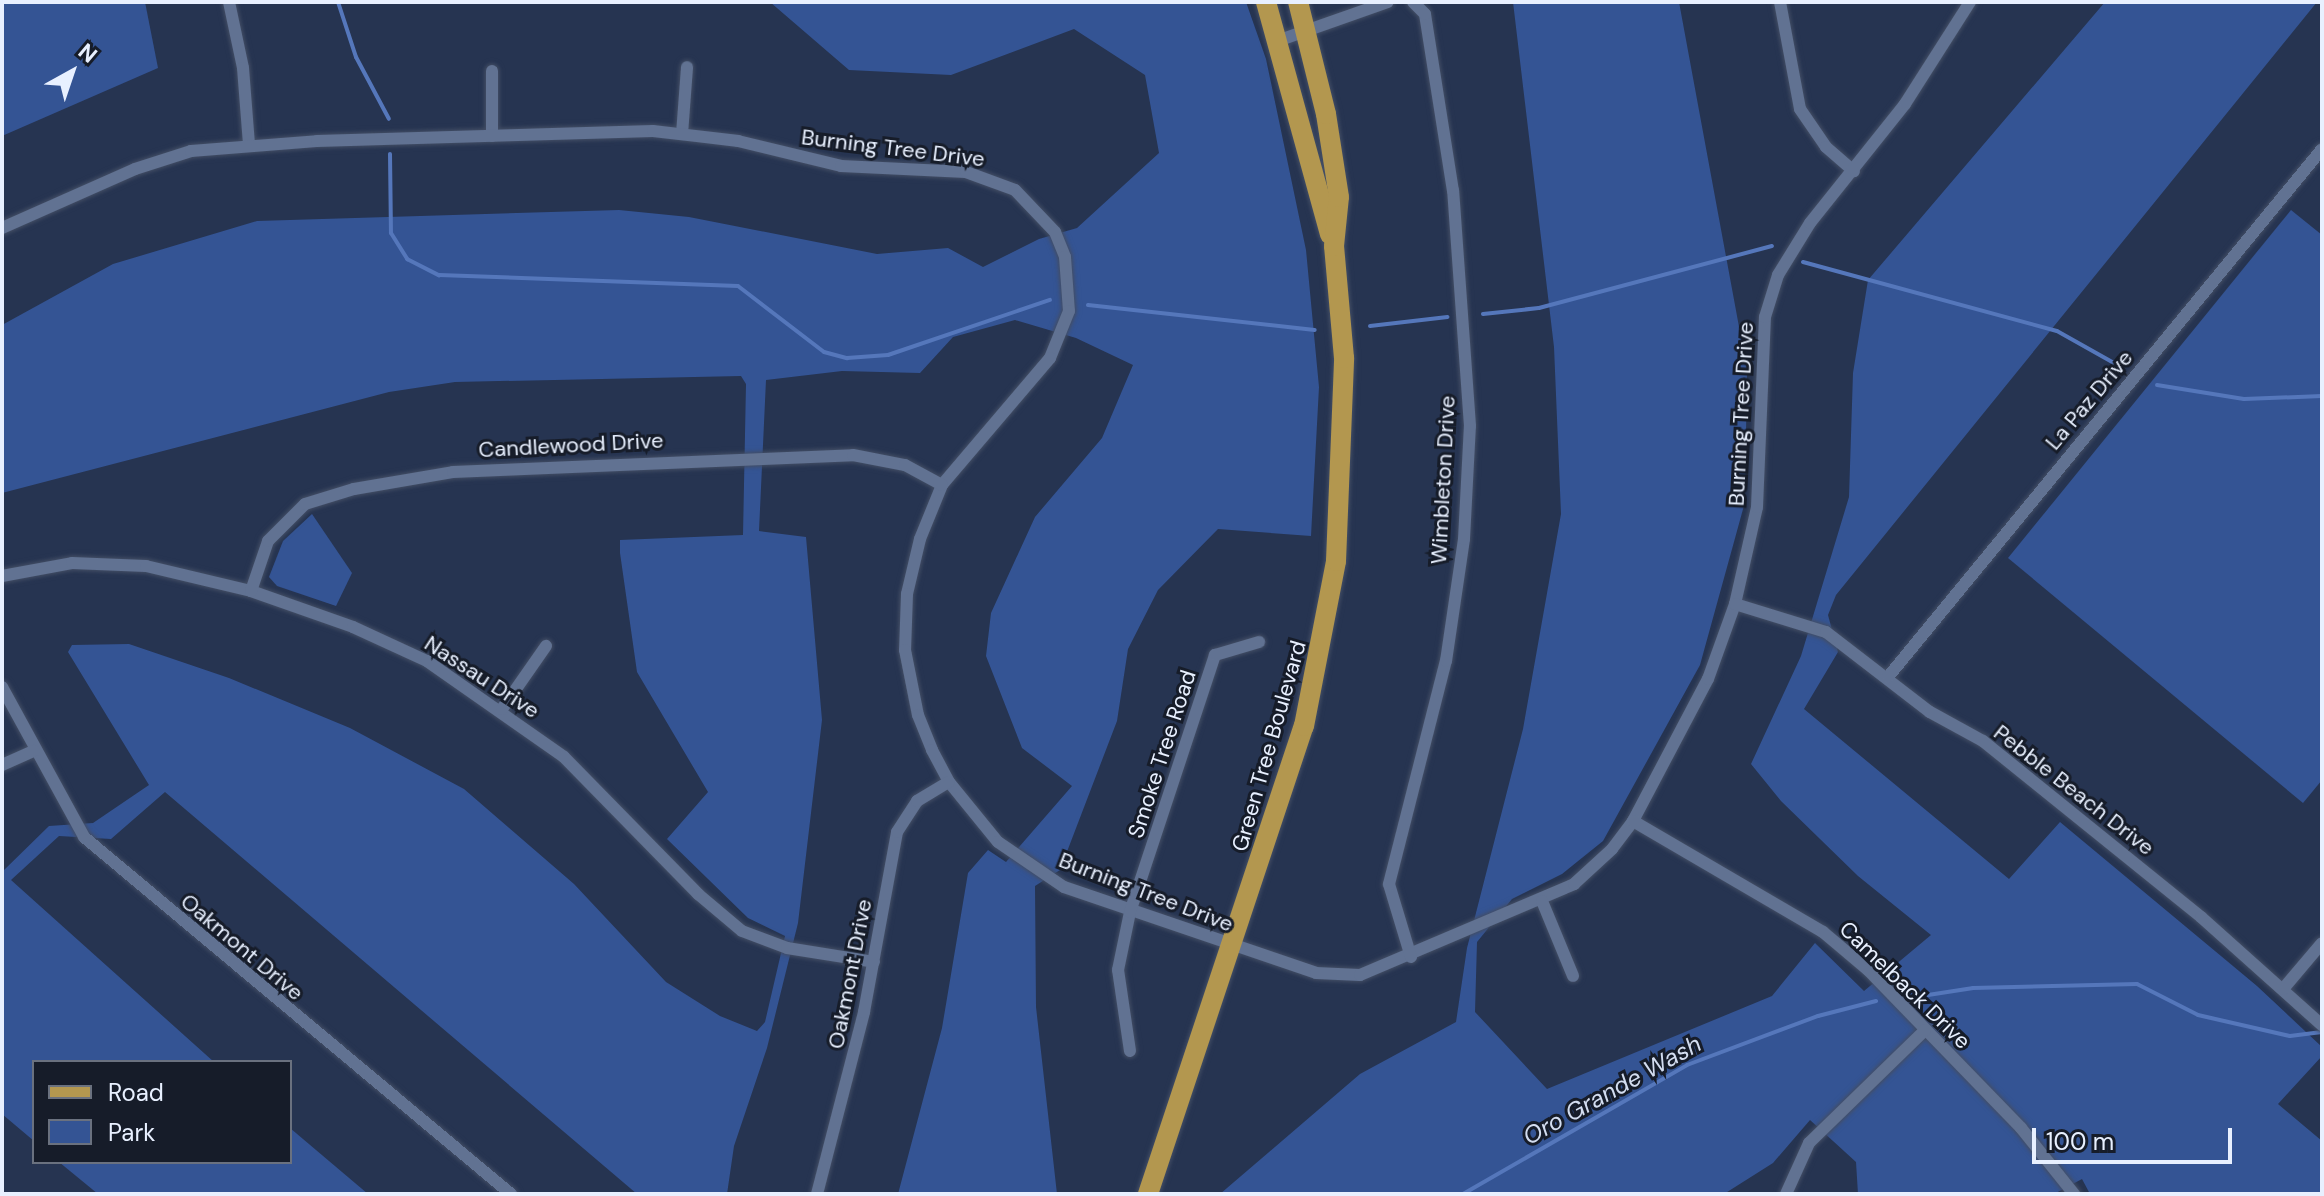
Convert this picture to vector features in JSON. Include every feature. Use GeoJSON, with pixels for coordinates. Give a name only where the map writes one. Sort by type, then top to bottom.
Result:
{"type":"FeatureCollection","features":[{"type":"Feature","properties":{"kind":"main road","name":"Green Tree Boulevard"},"geometry":{"type":"LineString","coordinates":[[1148,1194],[1304,726],[1336,561],[1344,358],[1334,246],[1280,40],[1266,2]]}},
{"type":"Feature","properties":{"kind":"main road","name":"Green Tree Boulevard"},"geometry":{"type":"LineString","coordinates":[[1298,2],[1308,31],[1339,197],[1334,246]]}},
{"type":"Feature","properties":{"kind":"street"},"geometry":{"type":"LineString","coordinates":[[229,2],[243,68],[249,144]]}},
{"type":"Feature","properties":{"kind":"street"},"geometry":{"type":"LineString","coordinates":[[1280,40],[1388,2]]}},
{"type":"Feature","properties":{"kind":"street","name":"Wimbleton Drive"},"geometry":{"type":"LineString","coordinates":[[1411,957],[1389,884],[1446,661],[1464,539],[1470,426],[1453,191],[1425,14],[1413,2]]}},
{"type":"Feature","properties":{"kind":"street"},"geometry":{"type":"LineString","coordinates":[[1780,2],[1800,109],[1826,147],[1854,171]]}},
{"type":"Feature","properties":{"kind":"street","name":"Burning Tree Drive"},"geometry":{"type":"LineString","coordinates":[[2,228],[135,169],[191,151],[249,144],[682,134],[841,166],[988,177],[1015,190],[1048,220],[1065,257],[1070,287],[1061,336],[1050,358],[942,485],[912,566],[905,650],[918,715],[949,782],[975,818],[1021,861],[1064,887],[1232,946],[1339,977],[1360,975],[1411,957],[1542,901],[1591,871],[1633,821],[1708,679],[1735,604],[1757,507],[1765,317],[1771,295],[1792,248],[1905,104],[1970,2]]}},
{"type":"Feature","properties":{"kind":"street"},"geometry":{"type":"LineString","coordinates":[[682,134],[687,67]]}},
{"type":"Feature","properties":{"kind":"street"},"geometry":{"type":"LineString","coordinates":[[492,71],[492,136]]}},
{"type":"Feature","properties":{"kind":"street","name":"La Paz Drive"},"geometry":{"type":"LineString","coordinates":[[1888,677],[2322,149]]}},
{"type":"Feature","properties":{"kind":"street","name":"Candlewood Drive"},"geometry":{"type":"LineString","coordinates":[[251,591],[268,541],[305,504],[453,472],[853,455],[905,465],[942,485]]}},
{"type":"Feature","properties":{"kind":"street","name":"Nassau Drive"},"geometry":{"type":"LineString","coordinates":[[2,576],[72,563],[146,566],[251,591],[427,661],[502,709],[564,757],[698,894],[742,931],[787,948],[874,962]]}},
{"type":"Feature","properties":{"kind":"street","name":"Pebble Beach Drive"},"geometry":{"type":"LineString","coordinates":[[1735,604],[1826,632],[1930,712],[1996,751],[2283,989],[2322,1025]]}},
{"type":"Feature","properties":{"kind":"street","name":"Smoke Tree Road"},"geometry":{"type":"LineString","coordinates":[[1130,1051],[1118,970],[1130,912],[1215,655],[1259,642]]}},
{"type":"Feature","properties":{"kind":"street"},"geometry":{"type":"LineString","coordinates":[[502,709],[546,646]]}},
{"type":"Feature","properties":{"kind":"street","name":"Oakmont Drive"},"geometry":{"type":"LineString","coordinates":[[2,687],[34,751],[84,837],[511,1194]]}},
{"type":"Feature","properties":{"kind":"street"},"geometry":{"type":"LineString","coordinates":[[2,765],[34,751]]}},
{"type":"Feature","properties":{"kind":"street","name":"Oakmont Drive"},"geometry":{"type":"LineString","coordinates":[[817,1194],[874,962],[897,832],[917,801],[949,782]]}},
{"type":"Feature","properties":{"kind":"street","name":"Camelback Drive"},"geometry":{"type":"LineString","coordinates":[[1633,821],[1823,932],[2021,1128],[2074,1194]]}},
{"type":"Feature","properties":{"kind":"street"},"geometry":{"type":"LineString","coordinates":[[1542,901],[1573,976]]}},
{"type":"Feature","properties":{"kind":"street"},"geometry":{"type":"LineString","coordinates":[[2283,989],[2322,943]]}},
{"type":"Feature","properties":{"kind":"street"},"geometry":{"type":"LineString","coordinates":[[1786,1194],[1809,1143],[1925,1030]]}},
{"type":"Feature","properties":{"kind":"green space"},"geometry":{"type":"Polygon","coordinates":[[[2,2],[145,2],[158,68],[2,136],[2,2]]]}},
{"type":"Feature","properties":{"kind":"green space"},"geometry":{"type":"Polygon","coordinates":[[[770,2],[1246,2],[1266,59],[1306,250],[1319,387],[1311,536],[1218,529],[1158,590],[1128,649],[1117,721],[1060,870],[1035,886],[1036,1007],[1057,1194],[898,1194],[942,1028],[968,873],[988,850],[1006,862],[1072,786],[1022,748],[986,656],[991,613],[1035,517],[1102,438],[1133,365],[1076,338],[1015,320],[953,337],[920,373],[842,371],[766,380],[759,531],[806,537],[822,720],[798,923],[767,1048],[734,1146],[727,1194],[637,1194],[165,792],[111,839],[59,836],[11,880],[212,1060],[32,1060],[32,1139],[2,1114],[2,872],[49,826],[93,823],[149,785],[68,652],[72,645],[129,644],[229,678],[350,728],[464,789],[574,884],[666,982],[720,1016],[757,1031],[765,1022],[785,936],[748,918],[667,839],[708,792],[637,672],[620,553],[620,540],[743,535],[746,384],[741,376],[455,382],[389,392],[2,493],[2,325],[113,264],[257,221],[619,210],[689,217],[877,254],[948,248],[983,267],[1039,239],[1077,228],[1159,153],[1145,75],[1074,29],[951,75],[849,70],[770,2]]]}},
{"type":"Feature","properties":{"kind":"green space"},"geometry":{"type":"Polygon","coordinates":[[[1513,2],[1679,2],[1747,370],[1745,502],[1700,665],[1603,841],[1562,874],[1512,899],[1477,942],[1475,1012],[1547,1089],[1772,996],[1815,943],[1864,991],[1931,935],[1858,876],[1781,801],[1751,764],[1801,656],[1849,497],[1853,373],[1868,280],[2105,2],[2317,2],[1836,595],[1828,615],[1838,652],[1804,709],[2009,879],[2060,822],[2257,986],[2322,1047],[2322,1056],[2278,1104],[2322,1141],[2322,1194],[2090,1194],[2082,1179],[2054,1194],[1858,1194],[1856,1162],[1810,1120],[1773,1163],[1724,1194],[1220,1194],[1360,1074],[1456,1022],[1467,948],[1523,729],[1561,514],[1554,347],[1513,2]]]}},
{"type":"Feature","properties":{"kind":"green space"},"geometry":{"type":"Polygon","coordinates":[[[2291,210],[2322,235],[2322,780],[2303,803],[2008,558],[2291,210]]]}},
{"type":"Feature","properties":{"kind":"green space"},"geometry":{"type":"Polygon","coordinates":[[[312,514],[352,573],[336,606],[277,586],[269,577],[283,541],[312,514]]]}},
{"type":"Feature","properties":{"kind":"green space"},"geometry":{"type":"Polygon","coordinates":[[[292,1130],[368,1194],[98,1194],[61,1164],[292,1164],[292,1130]]]}},
{"type":"Feature","properties":{"kind":"waterway"},"geometry":{"type":"LineString","coordinates":[[338,2],[356,57],[389,119]]}},
{"type":"Feature","properties":{"kind":"waterway"},"geometry":{"type":"LineString","coordinates":[[390,154],[391,233],[407,259],[439,275],[738,286],[824,352],[847,358],[888,355],[1050,300]]}},
{"type":"Feature","properties":{"kind":"waterway"},"geometry":{"type":"LineString","coordinates":[[1483,314],[1539,308],[1772,246]]}},
{"type":"Feature","properties":{"kind":"waterway"},"geometry":{"type":"LineString","coordinates":[[1803,262],[2057,331],[2119,366]]}},
{"type":"Feature","properties":{"kind":"waterway"},"geometry":{"type":"LineString","coordinates":[[1088,305],[1315,330]]}},
{"type":"Feature","properties":{"kind":"waterway"},"geometry":{"type":"LineString","coordinates":[[1370,326],[1447,317]]}},
{"type":"Feature","properties":{"kind":"waterway"},"geometry":{"type":"LineString","coordinates":[[2157,385],[2244,399],[2322,396]]}},
{"type":"Feature","properties":{"kind":"waterway","name":"Oro Grande Wash"},"geometry":{"type":"LineString","coordinates":[[1915,997],[1973,988],[2137,984],[2198,1015],[2290,1036],[2322,1032]]}},
{"type":"Feature","properties":{"kind":"waterway","name":"Oro Grande Wash"},"geometry":{"type":"LineString","coordinates":[[1463,1194],[1687,1065],[1818,1016],[1876,1001]]}}]}
